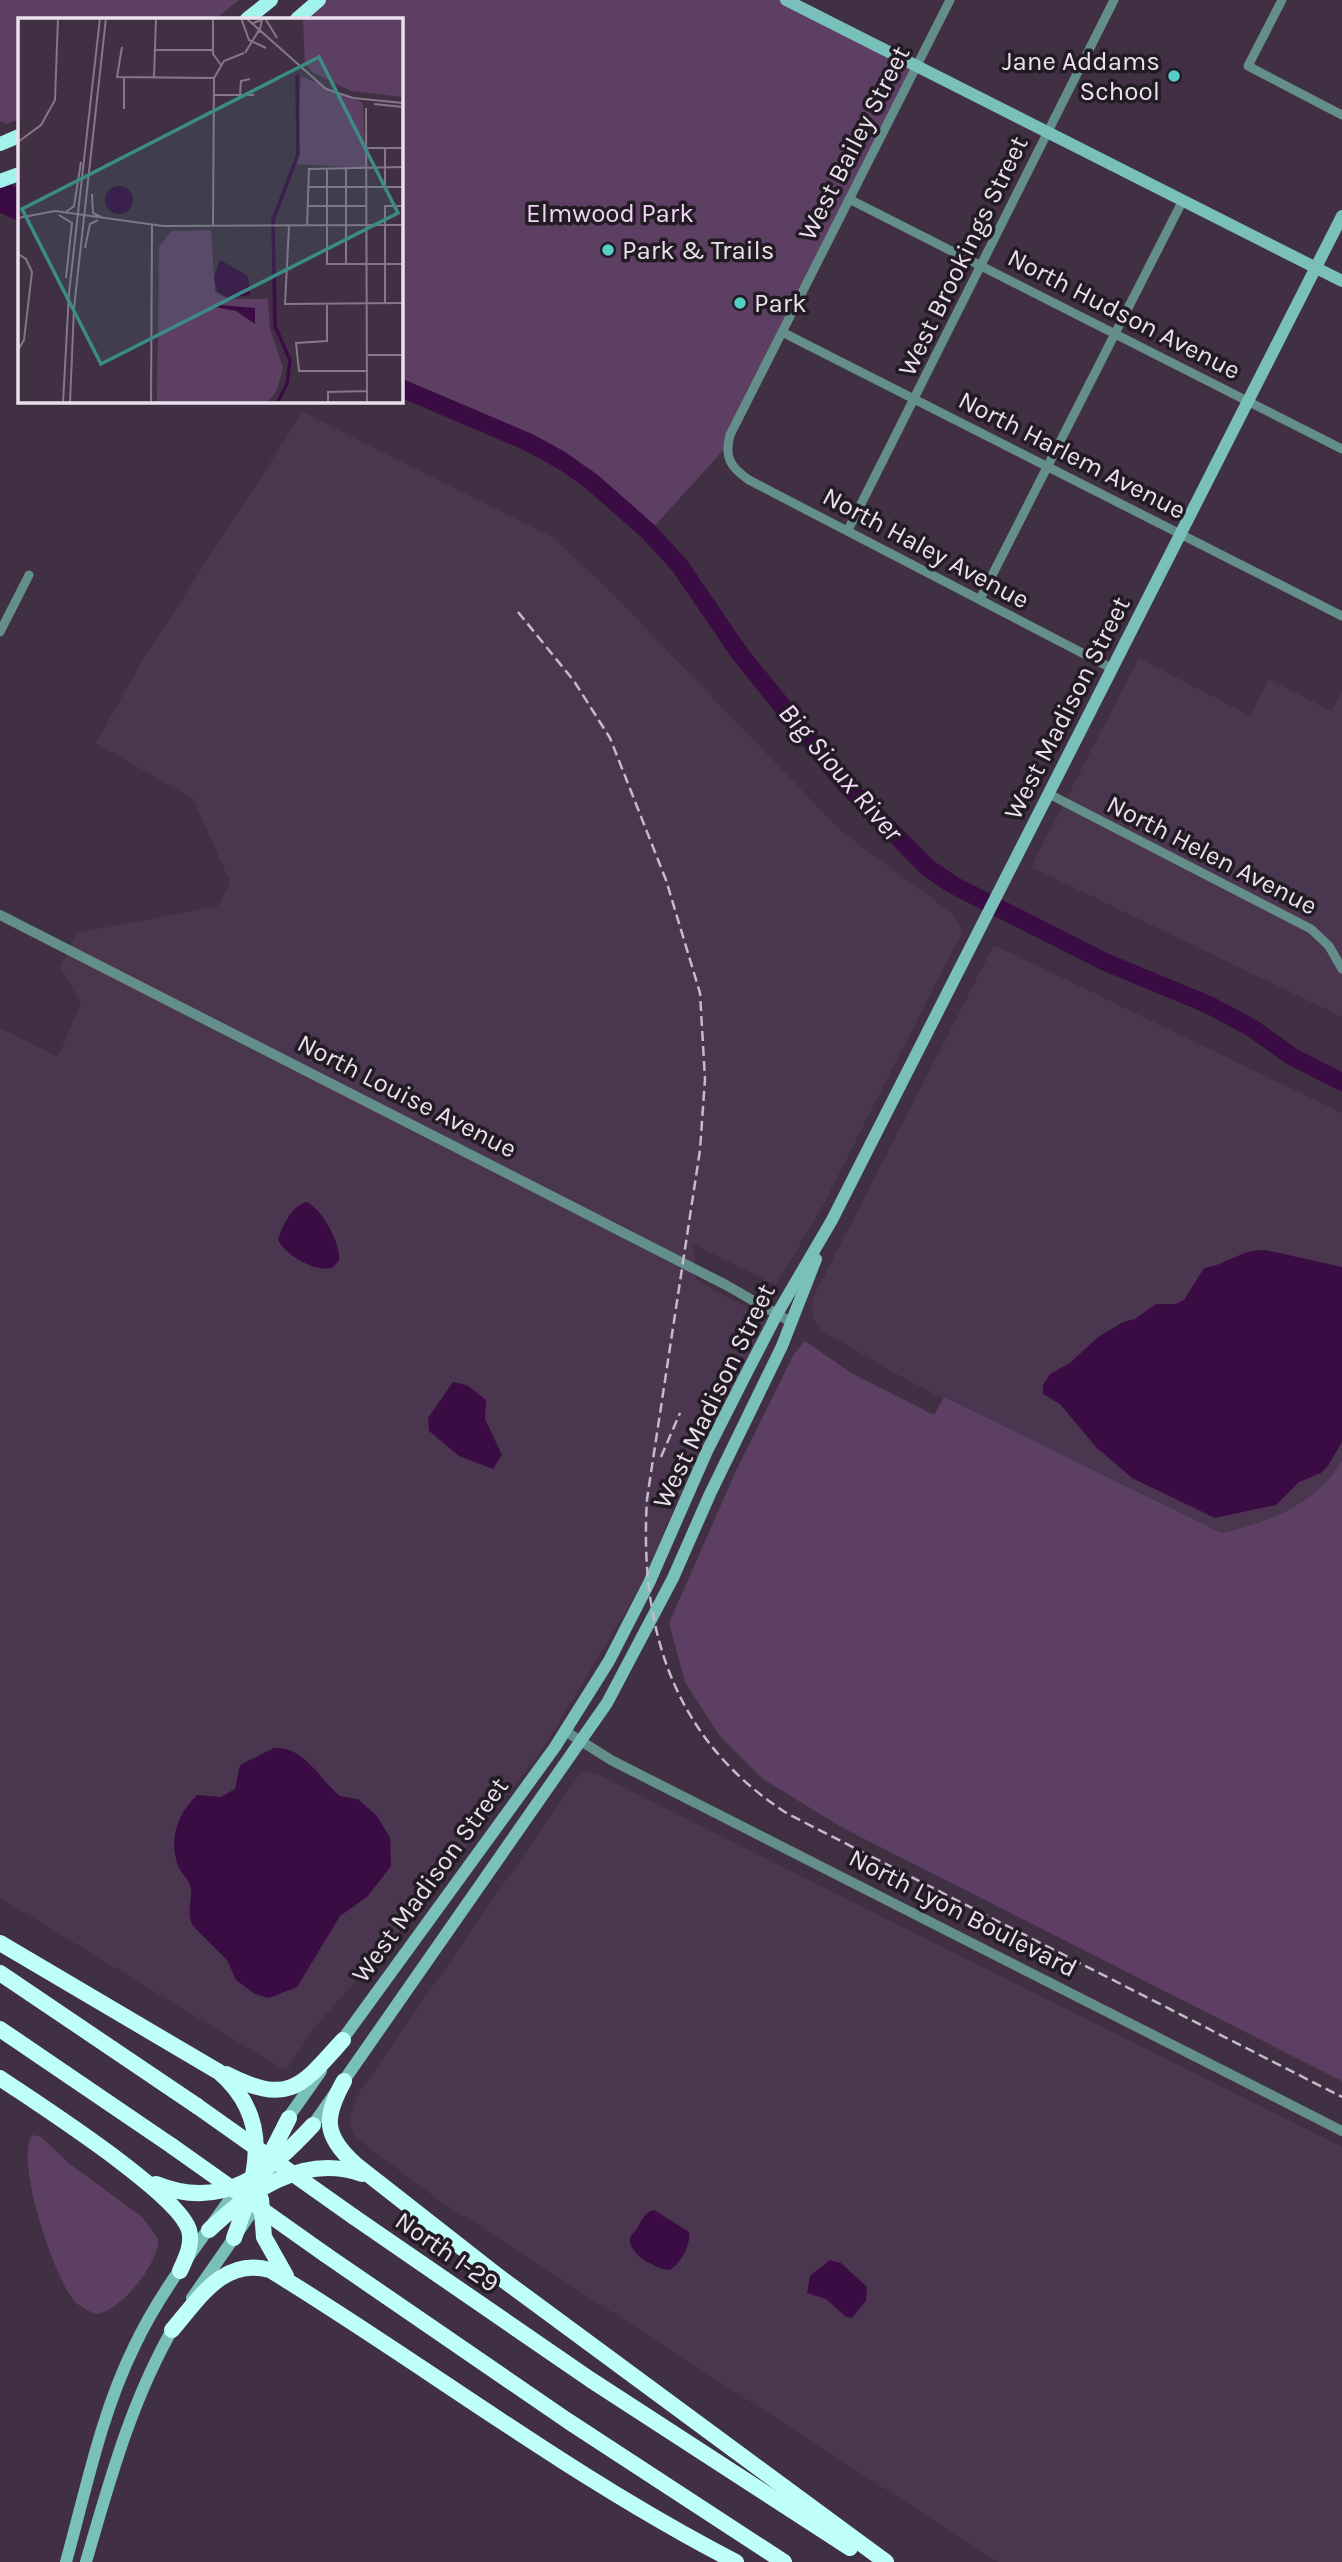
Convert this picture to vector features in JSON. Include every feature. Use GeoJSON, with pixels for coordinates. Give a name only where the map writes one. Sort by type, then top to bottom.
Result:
{"type":"FeatureCollection","features":[{"type":"Feature","properties":{"kind":"highway"},"geometry":{"type":"LineString","coordinates":[[248,18],[271,0]]}},
{"type":"Feature","properties":{"kind":"highway"},"geometry":{"type":"LineString","coordinates":[[298,18],[319,0]]}},
{"type":"Feature","properties":{"kind":"highway"},"geometry":{"type":"LineString","coordinates":[[0,144],[18,136]]}},
{"type":"Feature","properties":{"kind":"highway"},"geometry":{"type":"LineString","coordinates":[[0,181],[18,174]]}},
{"type":"Feature","properties":{"kind":"highway"},"geometry":{"type":"LineString","coordinates":[[0,1943],[219,2072],[243,2099],[255,2129],[262,2225],[268,2247],[292,2283]]}},
{"type":"Feature","properties":{"kind":"highway","name":"North I-29"},"geometry":{"type":"LineString","coordinates":[[0,1973],[197,2106],[591,2380],[873,2562]]}},
{"type":"Feature","properties":{"kind":"highway"},"geometry":{"type":"LineString","coordinates":[[0,2029],[568,2421],[784,2562]]}},
{"type":"Feature","properties":{"kind":"highway"},"geometry":{"type":"LineString","coordinates":[[193,2057],[252,2087],[285,2090],[304,2081],[342,2040]]}},
{"type":"Feature","properties":{"kind":"highway"},"geometry":{"type":"LineString","coordinates":[[0,2078],[141,2178],[173,2205],[186,2222],[190,2241],[180,2271]]}},
{"type":"Feature","properties":{"kind":"highway"},"geometry":{"type":"LineString","coordinates":[[344,2081],[330,2107],[330,2131],[342,2153],[376,2183],[886,2562]]}},
{"type":"Feature","properties":{"kind":"highway"},"geometry":{"type":"LineString","coordinates":[[234,2238],[265,2162],[289,2118]]}},
{"type":"Feature","properties":{"kind":"highway"},"geometry":{"type":"LineString","coordinates":[[209,2230],[313,2125]]}},
{"type":"Feature","properties":{"kind":"highway"},"geometry":{"type":"LineString","coordinates":[[141,2178],[188,2193],[207,2193],[301,2171],[330,2168],[351,2171],[376,2183]]}},
{"type":"Feature","properties":{"kind":"highway"},"geometry":{"type":"LineString","coordinates":[[172,2330],[215,2282],[231,2270],[260,2267],[292,2283],[584,2477],[660,2522],[736,2562]]}},
{"type":"Feature","properties":{"kind":"main road"},"geometry":{"type":"LineString","coordinates":[[786,0],[1342,281]]}},
{"type":"Feature","properties":{"kind":"main road","name":"West Madison Street"},"geometry":{"type":"LineString","coordinates":[[289,2118],[342,2040],[565,1731],[632,1617],[707,1451],[777,1314],[832,1220],[1342,216]]}},
{"type":"Feature","properties":{"kind":"main road","name":"West Madison Street"},"geometry":{"type":"LineString","coordinates":[[313,2125],[582,1743],[655,1616],[791,1322],[832,1220]]}},
{"type":"Feature","properties":{"kind":"main road"},"geometry":{"type":"LineString","coordinates":[[66,2562],[124,2369],[149,2319],[209,2230]]}},
{"type":"Feature","properties":{"kind":"main road"},"geometry":{"type":"LineString","coordinates":[[86,2562],[128,2420],[172,2330],[234,2238]]}},
{"type":"Feature","properties":{"kind":"street","name":"West Bailey Street"},"geometry":{"type":"LineString","coordinates":[[727,456],[730,435],[950,0]]}},
{"type":"Feature","properties":{"kind":"street","name":"West Brookings Street"},"geometry":{"type":"LineString","coordinates":[[848,530],[1114,0]]}},
{"type":"Feature","properties":{"kind":"street"},"geometry":{"type":"LineString","coordinates":[[1282,0],[1248,66],[1342,115]]}},
{"type":"Feature","properties":{"kind":"street","name":"North Hudson Avenue"},"geometry":{"type":"LineString","coordinates":[[849,199],[1342,449]]}},
{"type":"Feature","properties":{"kind":"street"},"geometry":{"type":"LineString","coordinates":[[980,599],[1182,202]]}},
{"type":"Feature","properties":{"kind":"street","name":"North Harlem Avenue"},"geometry":{"type":"LineString","coordinates":[[782,332],[1342,616]]}},
{"type":"Feature","properties":{"kind":"street","name":"North Haley Avenue"},"geometry":{"type":"LineString","coordinates":[[727,456],[731,465],[749,480],[1113,669]]}},
{"type":"Feature","properties":{"kind":"street"},"geometry":{"type":"LineString","coordinates":[[0,632],[29,575]]}},
{"type":"Feature","properties":{"kind":"street","name":"North Helen Avenue"},"geometry":{"type":"LineString","coordinates":[[1049,794],[1311,929],[1329,946],[1342,969]]}},
{"type":"Feature","properties":{"kind":"street","name":"North Louise Avenue"},"geometry":{"type":"LineString","coordinates":[[0,915],[791,1322]]}},
{"type":"Feature","properties":{"kind":"street","name":"North Lyon Boulevard"},"geometry":{"type":"LineString","coordinates":[[565,1731],[582,1743],[1342,2131]]}},
{"type":"Feature","properties":{"kind":"shaded area"},"geometry":{"type":"Polygon","coordinates":[[[0,178],[18,188],[18,221],[0,213],[0,178]]]}},
{"type":"Feature","properties":{"kind":"shaded area"},"geometry":{"type":"Polygon","coordinates":[[[303,412],[552,537],[606,587],[843,833],[952,913],[963,930],[823,1205],[776,1285],[693,1244],[696,1280],[767,1318],[671,1514],[651,1565],[542,1750],[411,1918],[315,2027],[286,2071],[0,1898],[0,1028],[58,1057],[81,1003],[60,967],[77,933],[218,906],[230,882],[193,799],[96,743],[144,658],[303,412]]]}},
{"type":"Feature","properties":{"kind":"shaded area"},"geometry":{"type":"Polygon","coordinates":[[[1139,658],[1250,716],[1269,679],[1331,711],[1342,691],[1342,1017],[1031,867],[1139,658]]]}},
{"type":"Feature","properties":{"kind":"shaded area"},"geometry":{"type":"Polygon","coordinates":[[[994,945],[1342,1113],[1342,1531],[1314,1587],[909,1381],[822,1331],[814,1321],[811,1309],[813,1298],[994,945]]]}},
{"type":"Feature","properties":{"kind":"shaded area"},"geometry":{"type":"Polygon","coordinates":[[[307,1202],[319,1212],[334,1237],[339,1261],[332,1268],[318,1268],[302,1261],[287,1252],[278,1240],[292,1212],[307,1202]]]}},
{"type":"Feature","properties":{"kind":"shaded area"},"geometry":{"type":"Polygon","coordinates":[[[1265,1250],[1342,1267],[1342,1442],[1321,1473],[1299,1482],[1276,1505],[1215,1518],[1132,1478],[1096,1447],[1060,1404],[1043,1394],[1043,1385],[1050,1374],[1070,1363],[1098,1337],[1123,1322],[1135,1319],[1156,1304],[1176,1304],[1184,1300],[1204,1268],[1249,1252],[1265,1250]]]}},
{"type":"Feature","properties":{"kind":"shaded area"},"geometry":{"type":"Polygon","coordinates":[[[453,1382],[467,1385],[486,1400],[485,1419],[502,1455],[493,1469],[459,1456],[429,1431],[428,1418],[453,1382]]]}},
{"type":"Feature","properties":{"kind":"shaded area"},"geometry":{"type":"Polygon","coordinates":[[[274,1748],[295,1752],[340,1796],[358,1799],[377,1816],[390,1838],[391,1866],[367,1897],[340,1916],[297,1987],[269,1998],[255,1994],[236,1980],[227,1960],[193,1926],[190,1912],[191,1889],[178,1865],[174,1846],[180,1818],[197,1795],[221,1797],[235,1789],[240,1765],[274,1748]]]}},
{"type":"Feature","properties":{"kind":"shaded area"},"geometry":{"type":"Polygon","coordinates":[[[582,1771],[601,1776],[1342,2147],[1342,2562],[998,2562],[436,2198],[355,2137],[349,2122],[359,2093],[582,1771]]]}},
{"type":"Feature","properties":{"kind":"shaded area"},"geometry":{"type":"Polygon","coordinates":[[[654,2210],[689,2232],[684,2253],[670,2270],[644,2260],[630,2244],[630,2238],[643,2217],[654,2210]]]}},
{"type":"Feature","properties":{"kind":"shaded area"},"geometry":{"type":"Polygon","coordinates":[[[830,2260],[841,2263],[867,2287],[866,2301],[852,2318],[846,2317],[826,2299],[807,2293],[810,2276],[830,2260]]]}},
{"type":"Feature","properties":{"kind":"green space"},"geometry":{"type":"Polygon","coordinates":[[[0,0],[239,0],[216,18],[18,18],[18,119],[7,124],[0,121],[0,0]]]}},
{"type":"Feature","properties":{"kind":"green space","name":"Elmwood Park"},"geometry":{"type":"Polygon","coordinates":[[[315,0],[785,0],[917,67],[727,446],[649,532],[592,483],[546,451],[402,388],[402,18],[295,18],[315,0]]]}},
{"type":"Feature","properties":{"kind":"green space"},"geometry":{"type":"Polygon","coordinates":[[[805,1341],[853,1374],[934,1415],[944,1397],[1221,1533],[1256,1524],[1290,1509],[1319,1489],[1342,1461],[1342,2081],[843,1828],[763,1779],[719,1735],[685,1682],[669,1623],[735,1473],[794,1354],[805,1341]]]}},
{"type":"Feature","properties":{"kind":"green space"},"geometry":{"type":"Polygon","coordinates":[[[33,2135],[41,2137],[71,2165],[142,2217],[158,2239],[157,2249],[145,2273],[126,2296],[105,2312],[95,2314],[77,2304],[56,2267],[38,2217],[32,2190],[28,2147],[33,2135]]]}},
{"type":"Feature","properties":{"kind":"waterway","name":"Big Sioux River"},"geometry":{"type":"LineString","coordinates":[[402,388],[528,442],[561,460],[591,481],[649,532],[680,566],[740,654],[847,786],[928,868],[953,885],[1103,961],[1209,1005],[1252,1028],[1291,1056],[1342,1082]]}},
{"type":"Feature","properties":{"kind":"railway"},"geometry":{"type":"LineString","coordinates":[[518,612],[574,681],[610,738],[666,880],[700,993],[705,1079],[700,1150],[647,1499],[646,1547],[650,1593],[658,1637],[672,1678],[691,1717],[717,1752],[749,1785],[788,1814],[1342,2097]]}},
{"type":"Feature","properties":{"kind":"railway"},"geometry":{"type":"LineString","coordinates":[[661,1457],[680,1413]]}},
{"type":"Feature","properties":{"kind":"place","name":"Jane Addams School"},"geometry":{"type":"Point","coordinates":[1174,76]}},
{"type":"Feature","properties":{"kind":"place","name":"Park & Trails"},"geometry":{"type":"Point","coordinates":[608,250]}},
{"type":"Feature","properties":{"kind":"place","name":"Park"},"geometry":{"type":"Point","coordinates":[740,303]}}]}
